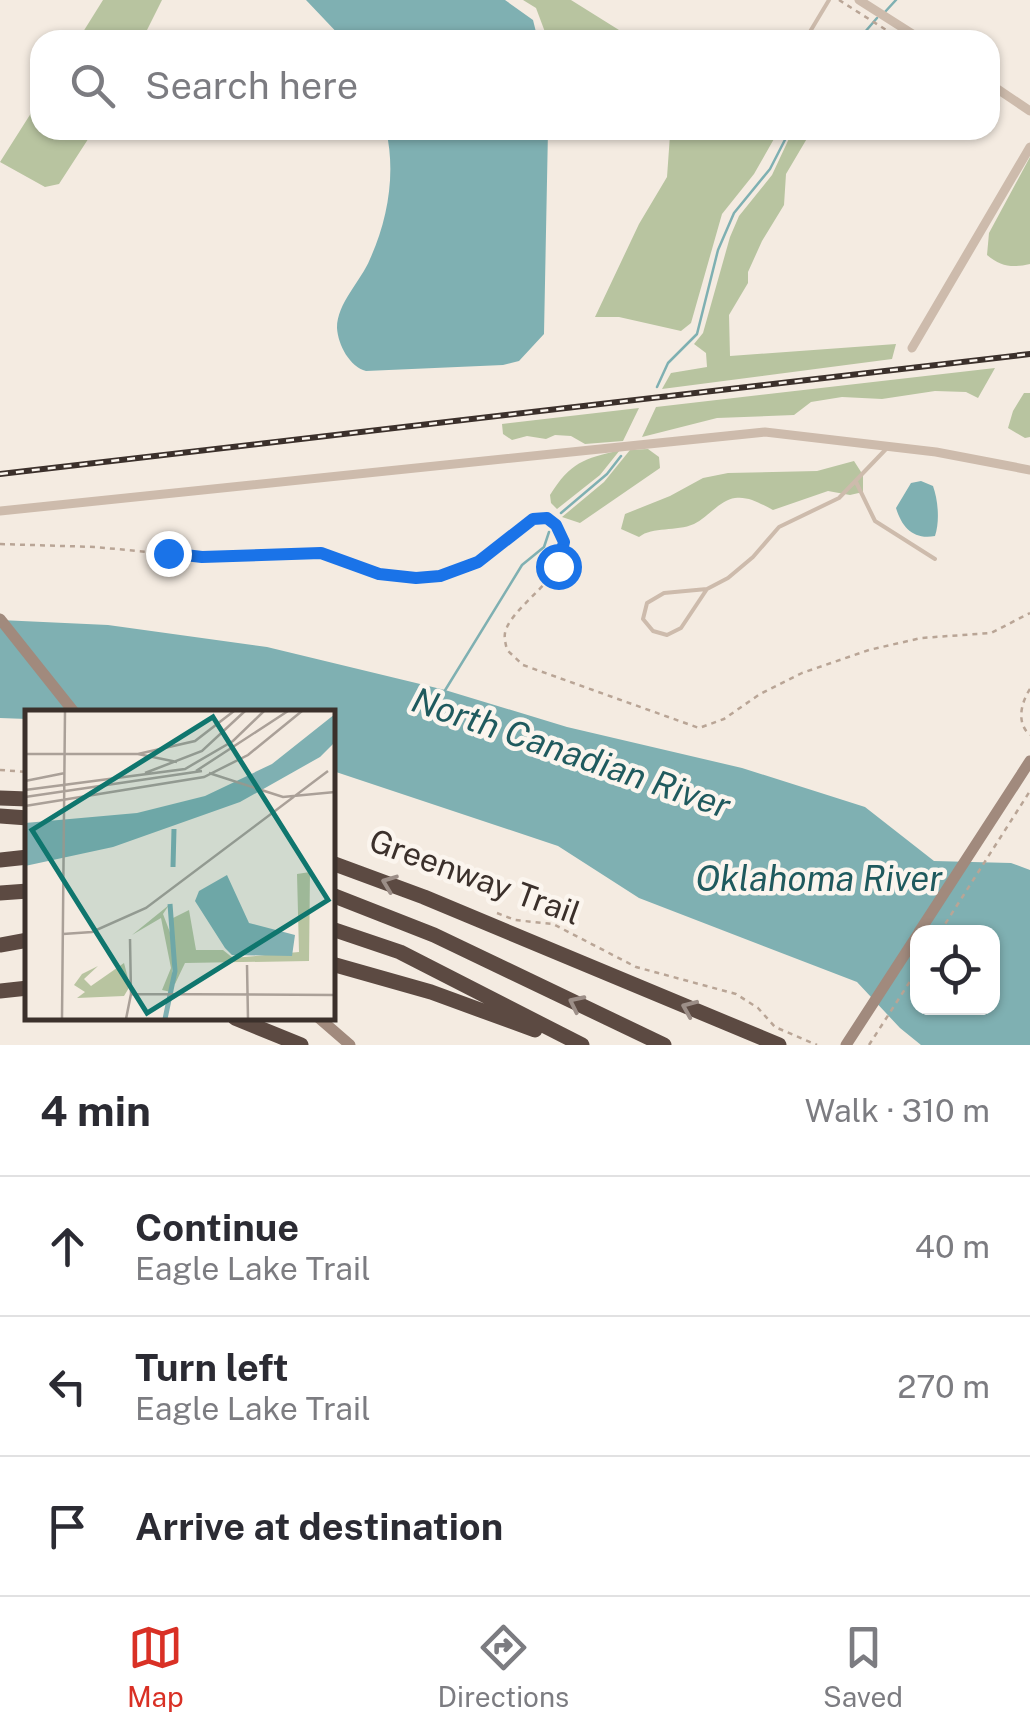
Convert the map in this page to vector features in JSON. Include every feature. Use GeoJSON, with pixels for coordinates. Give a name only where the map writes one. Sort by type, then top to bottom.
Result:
{"type":"FeatureCollection","features":[{"type":"Feature","properties":{"kind":"highway"},"geometry":{"type":"LineString","coordinates":[[0,798],[25,799]]}},
{"type":"Feature","properties":{"kind":"highway"},"geometry":{"type":"LineString","coordinates":[[0,816],[25,818]]}},
{"type":"Feature","properties":{"kind":"highway"},"geometry":{"type":"LineString","coordinates":[[0,860],[25,857]]}},
{"type":"Feature","properties":{"kind":"highway"},"geometry":{"type":"LineString","coordinates":[[335,864],[424,896],[779,1045]]}},
{"type":"Feature","properties":{"kind":"highway"},"geometry":{"type":"LineString","coordinates":[[0,893],[25,892]]}},
{"type":"Feature","properties":{"kind":"highway"},"geometry":{"type":"LineString","coordinates":[[335,896],[434,935],[664,1045]]}},
{"type":"Feature","properties":{"kind":"highway"},"geometry":{"type":"LineString","coordinates":[[335,930],[400,952],[580,1045]]}},
{"type":"Feature","properties":{"kind":"highway"},"geometry":{"type":"LineString","coordinates":[[0,944],[25,940]]}},
{"type":"Feature","properties":{"kind":"highway"},"geometry":{"type":"LineString","coordinates":[[335,965],[431,992],[580,1045]]}},
{"type":"Feature","properties":{"kind":"highway"},"geometry":{"type":"LineString","coordinates":[[0,991],[25,988]]}},
{"type":"Feature","properties":{"kind":"highway"},"geometry":{"type":"LineString","coordinates":[[240,1020],[301,1045]]}},
{"type":"Feature","properties":{"kind":"main road"},"geometry":{"type":"LineString","coordinates":[[0,619],[72,710]]}},
{"type":"Feature","properties":{"kind":"main road"},"geometry":{"type":"LineString","coordinates":[[923,925],[1030,760]]}},
{"type":"Feature","properties":{"kind":"main road"},"geometry":{"type":"LineString","coordinates":[[847,1043],[910,945]]}},
{"type":"Feature","properties":{"kind":"main road"},"geometry":{"type":"LineString","coordinates":[[322,1020],[350,1045]]}},
{"type":"Feature","properties":{"kind":"street"},"geometry":{"type":"LineString","coordinates":[[859,0],[872,15],[901,30]]}},
{"type":"Feature","properties":{"kind":"street"},"geometry":{"type":"LineString","coordinates":[[1000,91],[1030,111]]}},
{"type":"Feature","properties":{"kind":"street"},"geometry":{"type":"LineString","coordinates":[[912,348],[1030,146]]}},
{"type":"Feature","properties":{"kind":"street"},"geometry":{"type":"LineString","coordinates":[[0,512],[764,432],[889,446],[1030,470]]}},
{"type":"Feature","properties":{"kind":"lane"},"geometry":{"type":"LineString","coordinates":[[810,30],[829,0]]}},
{"type":"Feature","properties":{"kind":"lane"},"geometry":{"type":"LineString","coordinates":[[707,589],[680,628],[667,635],[653,630],[643,619],[648,603],[664,593],[707,589],[728,578],[779,527],[839,498],[889,446]]}},
{"type":"Feature","properties":{"kind":"lane"},"geometry":{"type":"LineString","coordinates":[[856,482],[875,520],[935,559]]}},
{"type":"Feature","properties":{"kind":"path"},"geometry":{"type":"LineString","coordinates":[[839,0],[872,15],[892,30]]}},
{"type":"Feature","properties":{"kind":"path"},"geometry":{"type":"LineString","coordinates":[[0,544],[95,547],[202,557],[321,553],[379,574],[416,578],[456,572],[478,562],[533,519],[547,518],[556,525],[564,542],[563,555],[552,577],[510,620],[504,632],[506,650],[524,665],[699,728],[802,673],[869,650],[921,638],[992,634],[1030,612]]}},
{"type":"Feature","properties":{"kind":"path"},"geometry":{"type":"LineString","coordinates":[[1030,688],[1021,716],[1030,735]]}},
{"type":"Feature","properties":{"kind":"path"},"geometry":{"type":"LineString","coordinates":[[0,770],[25,772]]}},
{"type":"Feature","properties":{"kind":"path"},"geometry":{"type":"LineString","coordinates":[[944,925],[1030,791]]}},
{"type":"Feature","properties":{"kind":"path","name":"Greenway Trail"},"geometry":{"type":"LineString","coordinates":[[485,908],[514,920],[553,924],[636,967],[736,994],[748,1000],[775,1027],[817,1045]]}},
{"type":"Feature","properties":{"kind":"path"},"geometry":{"type":"LineString","coordinates":[[869,1045],[910,981]]}},
{"type":"Feature","properties":{"kind":"green space"},"geometry":{"type":"Polygon","coordinates":[[[103,0],[162,0],[147,30],[84,30],[103,0]]]}},
{"type":"Feature","properties":{"kind":"green space"},"geometry":{"type":"Polygon","coordinates":[[[523,0],[571,0],[619,30],[544,30],[536,8],[523,0]]]}},
{"type":"Feature","properties":{"kind":"green space"},"geometry":{"type":"Polygon","coordinates":[[[30,115],[30,140],[88,140],[59,184],[45,187],[0,162],[30,115]]]}},
{"type":"Feature","properties":{"kind":"green space"},"geometry":{"type":"Polygon","coordinates":[[[670,140],[773,140],[754,174],[722,214],[691,323],[681,331],[619,317],[595,317],[639,224],[667,177],[670,140]]]}},
{"type":"Feature","properties":{"kind":"green space"},"geometry":{"type":"Polygon","coordinates":[[[788,140],[806,140],[786,174],[784,205],[762,241],[748,272],[748,283],[729,315],[730,356],[896,344],[892,359],[662,389],[671,373],[707,367],[706,353],[694,344],[703,333],[730,237],[739,216],[772,175],[788,140]]]}},
{"type":"Feature","properties":{"kind":"green space"},"geometry":{"type":"Polygon","coordinates":[[[1030,157],[1030,264],[1007,266],[987,255],[989,233],[1030,157]]]}},
{"type":"Feature","properties":{"kind":"green space"},"geometry":{"type":"Polygon","coordinates":[[[995,368],[978,398],[966,392],[935,391],[882,399],[842,397],[811,402],[794,415],[717,418],[642,437],[656,407],[995,368]]]}},
{"type":"Feature","properties":{"kind":"green space"},"geometry":{"type":"Polygon","coordinates":[[[1024,393],[1030,393],[1030,437],[1025,438],[1008,428],[1024,393]]]}},
{"type":"Feature","properties":{"kind":"green space"},"geometry":{"type":"Polygon","coordinates":[[[639,408],[623,441],[585,444],[571,436],[555,435],[512,440],[503,434],[502,424],[639,408]]]}},
{"type":"Feature","properties":{"kind":"green space"},"geometry":{"type":"Polygon","coordinates":[[[648,449],[659,457],[660,468],[580,523],[562,517],[604,482],[630,450],[648,449]]]}},
{"type":"Feature","properties":{"kind":"green space"},"geometry":{"type":"Polygon","coordinates":[[[620,450],[600,475],[557,509],[551,503],[550,495],[572,469],[587,459],[620,450]]]}},
{"type":"Feature","properties":{"kind":"green space"},"geometry":{"type":"Polygon","coordinates":[[[854,461],[863,475],[863,492],[850,495],[828,491],[773,510],[750,499],[735,498],[687,526],[651,531],[639,537],[621,529],[625,514],[703,478],[728,473],[817,471],[854,461]]]}},
{"type":"Feature","properties":{"kind":"water"},"geometry":{"type":"Polygon","coordinates":[[[306,0],[505,0],[533,20],[536,30],[334,30],[306,0]]]}},
{"type":"Feature","properties":{"kind":"water"},"geometry":{"type":"Polygon","coordinates":[[[388,140],[548,140],[544,334],[519,361],[366,371],[355,365],[342,348],[338,319],[370,259],[386,212],[388,140]]]}},
{"type":"Feature","properties":{"kind":"water"},"geometry":{"type":"Polygon","coordinates":[[[921,481],[933,486],[935,492],[935,536],[910,531],[896,508],[911,483],[921,481]]]}},
{"type":"Feature","properties":{"kind":"water","name":"Oklahoma River"},"geometry":{"type":"Polygon","coordinates":[[[0,620],[108,625],[267,647],[445,690],[567,727],[742,768],[865,807],[934,861],[1011,863],[1030,870],[1030,1045],[921,1045],[857,982],[639,898],[558,846],[335,772],[335,710],[25,710],[25,719],[0,718],[0,620]]]}},
{"type":"Feature","properties":{"kind":"waterway"},"geometry":{"type":"LineString","coordinates":[[884,13],[896,0]]}},
{"type":"Feature","properties":{"kind":"waterway"},"geometry":{"type":"LineString","coordinates":[[867,30],[877,18]]}},
{"type":"Feature","properties":{"kind":"waterway"},"geometry":{"type":"LineString","coordinates":[[657,387],[668,363],[697,334],[718,250],[734,213],[770,169],[785,140]]}},
{"type":"Feature","properties":{"kind":"waterway"},"geometry":{"type":"LineString","coordinates":[[561,513],[607,474],[621,456]]}},
{"type":"Feature","properties":{"kind":"waterway","name":"North Canadian River"},"geometry":{"type":"LineString","coordinates":[[444,692],[522,565],[544,547],[549,532]]}},
{"type":"Feature","properties":{"kind":"railway"},"geometry":{"type":"LineString","coordinates":[[0,474],[1030,354]]}},
{"type":"Feature","properties":{"kind":"route"},"geometry":{"type":"LineString","coordinates":[[168,553],[202,557],[321,553],[379,574],[440,576],[478,562],[533,519],[547,518],[556,525],[564,542],[558,566]]}}]}
